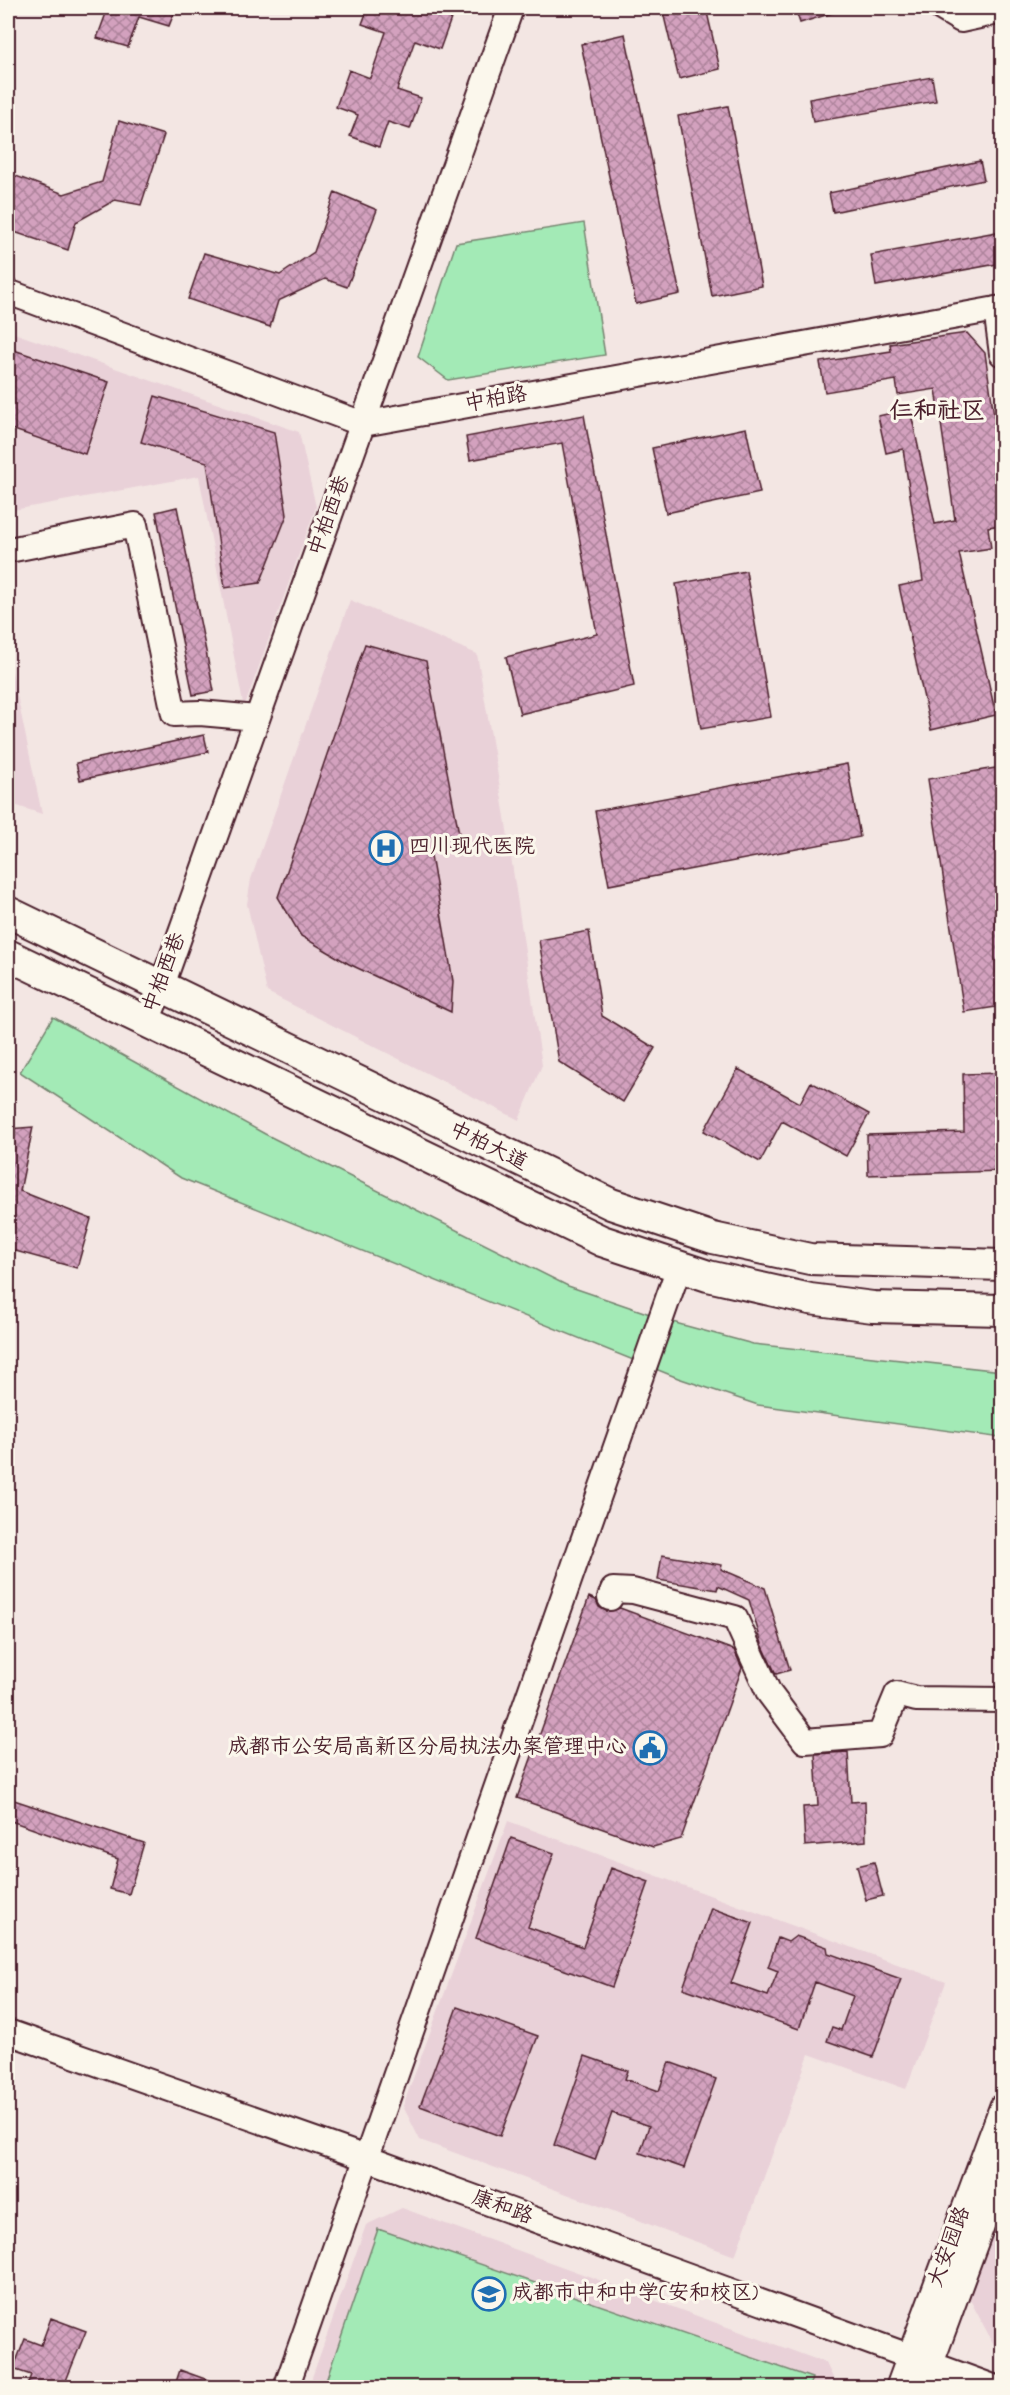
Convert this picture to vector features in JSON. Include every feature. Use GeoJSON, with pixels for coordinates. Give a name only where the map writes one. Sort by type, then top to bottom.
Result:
{"type":"FeatureCollection","features":[{"type":"Feature","properties":{"kind":"main road","name":"中柏大道"},"geometry":{"type":"LineString","coordinates":[[8,912],[611,1204],[713,1238],[810,1259],[1002,1265]]}},
{"type":"Feature","properties":{"kind":"main road","name":"中柏大道"},"geometry":{"type":"LineString","coordinates":[[8,956],[591,1236],[708,1276],[810,1299],[873,1307],[1002,1310]]}},
{"type":"Feature","properties":{"kind":"street","name":"中柏西巷"},"geometry":{"type":"LineString","coordinates":[[146,1023],[161,988],[511,8]]}},
{"type":"Feature","properties":{"kind":"street"},"geometry":{"type":"LineString","coordinates":[[941,8],[961,20],[1002,11]]}},
{"type":"Feature","properties":{"kind":"street"},"geometry":{"type":"LineString","coordinates":[[8,292],[363,424]]}},
{"type":"Feature","properties":{"kind":"street"},"geometry":{"type":"LineString","coordinates":[[999,309],[1002,354]]}},
{"type":"Feature","properties":{"kind":"street","name":"中柏路"},"geometry":{"type":"LineString","coordinates":[[363,424],[999,309]]}},
{"type":"Feature","properties":{"kind":"street"},"geometry":{"type":"LineString","coordinates":[[14,549],[135,525],[174,714],[200,713],[257,718]]}},
{"type":"Feature","properties":{"kind":"street"},"geometry":{"type":"LineString","coordinates":[[286,2388],[679,1267]]}},
{"type":"Feature","properties":{"kind":"street"},"geometry":{"type":"LineString","coordinates":[[610,1598],[613,1590],[633,1591],[735,1618],[769,1693],[805,1741],[880,1735],[897,1694],[916,1699],[1002,1700]]}},
{"type":"Feature","properties":{"kind":"street","name":"康和路"},"geometry":{"type":"LineString","coordinates":[[8,2032],[366,2158],[996,2388]]}},
{"type":"Feature","properties":{"kind":"street","name":"大安园路"},"geometry":{"type":"LineString","coordinates":[[898,2388],[920,2360],[1002,2107]]}},
{"type":"Feature","properties":{"kind":"street"},"geometry":{"type":"LineString","coordinates":[[922,2388],[920,2360],[1002,2172]]}},
{"type":"Feature","properties":{"kind":"shaded area"},"geometry":{"type":"Polygon","coordinates":[[[8,331],[299,432],[316,507],[244,708],[199,476],[8,511],[8,331]]]}},
{"type":"Feature","properties":{"kind":"shaded area","name":"四川现代医院"},"geometry":{"type":"Polygon","coordinates":[[[350,600],[477,654],[505,817],[542,1065],[519,1120],[267,992],[247,904],[251,879],[350,600]]]}},
{"type":"Feature","properties":{"kind":"shaded area"},"geometry":{"type":"Polygon","coordinates":[[[8,652],[42,814],[8,803],[8,652]]]}},
{"type":"Feature","properties":{"kind":"shaded area"},"geometry":{"type":"Polygon","coordinates":[[[508,1821],[946,1982],[906,2089],[809,2054],[735,2256],[420,2140],[403,2106],[508,1821]]]}},
{"type":"Feature","properties":{"kind":"shaded area"},"geometry":{"type":"Polygon","coordinates":[[[1002,2199],[1002,2348],[994,2345],[967,2294],[1002,2199]]]}},
{"type":"Feature","properties":{"kind":"shaded area","name":"成都市中和中学(安和校区)"},"geometry":{"type":"Polygon","coordinates":[[[402,2208],[826,2363],[834,2380],[831,2388],[313,2388],[310,2383],[366,2225],[402,2208]]]}},
{"type":"Feature","properties":{"kind":"green space"},"geometry":{"type":"Polygon","coordinates":[[[584,223],[605,355],[448,380],[418,357],[456,243],[584,223]]]}},
{"type":"Feature","properties":{"kind":"green space"},"geometry":{"type":"Polygon","coordinates":[[[53,1017],[265,1134],[568,1286],[679,1324],[753,1344],[1002,1371],[1002,1438],[758,1405],[678,1378],[181,1178],[20,1072],[53,1017]]]}},
{"type":"Feature","properties":{"kind":"green space","name":"成都市中和中学(安和校区)"},"geometry":{"type":"Polygon","coordinates":[[[378,2229],[812,2378],[809,2387],[345,2388],[326,2381],[378,2229]]]}},
{"type":"Feature","properties":{"kind":"building"},"geometry":{"type":"Polygon","coordinates":[[[108,8],[176,8],[169,26],[139,17],[128,47],[97,38],[108,8]]]}},
{"type":"Feature","properties":{"kind":"building"},"geometry":{"type":"Polygon","coordinates":[[[368,8],[428,8],[452,16],[440,49],[415,40],[397,90],[421,98],[410,129],[388,122],[379,147],[350,136],[358,115],[336,107],[349,70],[370,78],[386,32],[362,24],[368,8]]]}},
{"type":"Feature","properties":{"kind":"building"},"geometry":{"type":"Polygon","coordinates":[[[662,8],[706,8],[720,69],[679,79],[662,8]]]}},
{"type":"Feature","properties":{"kind":"building"},"geometry":{"type":"Polygon","coordinates":[[[795,8],[838,8],[839,11],[800,23],[795,8]]]}},
{"type":"Feature","properties":{"kind":"building"},"geometry":{"type":"Polygon","coordinates":[[[625,34],[680,294],[636,304],[581,44],[625,34]]]}},
{"type":"Feature","properties":{"kind":"building"},"geometry":{"type":"Polygon","coordinates":[[[932,77],[936,101],[813,122],[809,99],[932,77]]]}},
{"type":"Feature","properties":{"kind":"building"},"geometry":{"type":"Polygon","coordinates":[[[728,106],[762,286],[712,296],[678,116],[728,106]]]}},
{"type":"Feature","properties":{"kind":"building"},"geometry":{"type":"Polygon","coordinates":[[[119,121],[164,135],[141,205],[115,200],[76,222],[68,250],[8,230],[8,173],[64,194],[102,182],[119,121]]]}},
{"type":"Feature","properties":{"kind":"building"},"geometry":{"type":"Polygon","coordinates":[[[980,161],[984,180],[833,212],[829,193],[980,161]]]}},
{"type":"Feature","properties":{"kind":"building"},"geometry":{"type":"Polygon","coordinates":[[[335,192],[377,210],[347,287],[325,279],[278,301],[270,327],[188,299],[204,253],[280,275],[314,252],[335,192]]]}},
{"type":"Feature","properties":{"kind":"building"},"geometry":{"type":"Polygon","coordinates":[[[1002,231],[1002,263],[876,286],[871,255],[1002,231]]]}},
{"type":"Feature","properties":{"kind":"building"},"geometry":{"type":"Polygon","coordinates":[[[967,333],[985,353],[1002,471],[1002,525],[988,527],[991,548],[959,553],[996,715],[931,730],[899,586],[923,581],[903,449],[886,453],[878,416],[910,409],[935,524],[955,520],[936,389],[898,395],[896,380],[825,392],[820,362],[891,351],[890,344],[967,333]]]}},
{"type":"Feature","properties":{"kind":"building"},"geometry":{"type":"Polygon","coordinates":[[[8,348],[109,382],[85,454],[8,428],[8,348]]]}},
{"type":"Feature","properties":{"kind":"building"},"geometry":{"type":"Polygon","coordinates":[[[155,396],[274,432],[287,515],[260,583],[225,588],[207,462],[141,442],[155,396]]]}},
{"type":"Feature","properties":{"kind":"building"},"geometry":{"type":"Polygon","coordinates":[[[584,415],[634,686],[520,714],[506,657],[597,634],[562,443],[470,460],[466,437],[584,415]]]}},
{"type":"Feature","properties":{"kind":"building"},"geometry":{"type":"Polygon","coordinates":[[[746,428],[760,493],[666,513],[652,448],[746,428]]]}},
{"type":"Feature","properties":{"kind":"building"},"geometry":{"type":"Polygon","coordinates":[[[177,507],[214,691],[193,695],[156,512],[177,507]]]}},
{"type":"Feature","properties":{"kind":"building"},"geometry":{"type":"Polygon","coordinates":[[[746,571],[771,717],[701,729],[676,584],[746,571]]]}},
{"type":"Feature","properties":{"kind":"building"},"geometry":{"type":"Polygon","coordinates":[[[365,644],[426,661],[461,844],[430,850],[453,981],[451,1012],[349,964],[301,936],[278,897],[365,644]]]}},
{"type":"Feature","properties":{"kind":"building"},"geometry":{"type":"Polygon","coordinates":[[[204,735],[208,752],[80,780],[76,763],[204,735]]]}},
{"type":"Feature","properties":{"kind":"building"},"geometry":{"type":"Polygon","coordinates":[[[847,764],[860,837],[609,885],[595,811],[847,764]]]}},
{"type":"Feature","properties":{"kind":"building"},"geometry":{"type":"Polygon","coordinates":[[[1002,767],[1002,1006],[964,1012],[928,779],[1002,767]]]}},
{"type":"Feature","properties":{"kind":"building"},"geometry":{"type":"Polygon","coordinates":[[[589,931],[602,1016],[655,1048],[623,1102],[559,1062],[539,940],[589,931]]]}},
{"type":"Feature","properties":{"kind":"building"},"geometry":{"type":"Polygon","coordinates":[[[738,1069],[800,1103],[811,1082],[869,1114],[846,1156],[782,1121],[760,1162],[704,1131],[738,1069]]]}},
{"type":"Feature","properties":{"kind":"building"},"geometry":{"type":"Polygon","coordinates":[[[1002,1073],[1002,1171],[868,1175],[867,1135],[964,1132],[963,1074],[1002,1073]]]}},
{"type":"Feature","properties":{"kind":"building"},"geometry":{"type":"Polygon","coordinates":[[[33,1127],[20,1191],[91,1219],[77,1268],[8,1249],[8,1129],[33,1127]]]}},
{"type":"Feature","properties":{"kind":"building"},"geometry":{"type":"Polygon","coordinates":[[[662,1555],[722,1565],[721,1569],[765,1588],[790,1670],[776,1674],[762,1644],[749,1600],[718,1586],[717,1590],[658,1580],[662,1555]]]}},
{"type":"Feature","properties":{"kind":"building"},"geometry":{"type":"Polygon","coordinates":[[[589,1597],[596,1600],[599,1607],[606,1611],[620,1608],[734,1650],[742,1668],[681,1839],[653,1847],[517,1798],[589,1597]]]}},
{"type":"Feature","properties":{"kind":"building"},"geometry":{"type":"Polygon","coordinates":[[[848,1752],[851,1802],[865,1801],[866,1841],[805,1846],[803,1807],[818,1806],[815,1754],[848,1752]]]}},
{"type":"Feature","properties":{"kind":"building"},"geometry":{"type":"Polygon","coordinates":[[[8,1798],[144,1843],[129,1894],[110,1889],[118,1859],[8,1820],[8,1798]]]}},
{"type":"Feature","properties":{"kind":"building"},"geometry":{"type":"Polygon","coordinates":[[[511,1838],[554,1853],[528,1927],[583,1947],[611,1868],[649,1882],[612,1987],[476,1938],[511,1838]]]}},
{"type":"Feature","properties":{"kind":"building"},"geometry":{"type":"Polygon","coordinates":[[[874,1862],[883,1896],[866,1900],[857,1866],[874,1862]]]}},
{"type":"Feature","properties":{"kind":"building"},"geometry":{"type":"Polygon","coordinates":[[[711,1908],[753,1923],[731,1983],[768,1996],[778,1971],[768,1967],[778,1938],[788,1942],[796,1936],[827,1947],[828,1953],[901,1979],[873,2057],[827,2041],[832,2027],[841,2030],[853,1996],[815,1982],[799,2029],[683,1988],[711,1908]]]}},
{"type":"Feature","properties":{"kind":"building"},"geometry":{"type":"Polygon","coordinates":[[[457,2007],[538,2036],[500,2136],[420,2106],[457,2007]]]}},
{"type":"Feature","properties":{"kind":"building"},"geometry":{"type":"Polygon","coordinates":[[[585,2056],[628,2071],[625,2079],[659,2091],[669,2062],[716,2079],[684,2168],[640,2153],[649,2126],[612,2113],[595,2160],[554,2145],[585,2056]]]}},
{"type":"Feature","properties":{"kind":"building"},"geometry":{"type":"Polygon","coordinates":[[[51,2318],[86,2331],[63,2388],[26,2388],[31,2375],[13,2369],[25,2339],[41,2345],[51,2318]]]}},
{"type":"Feature","properties":{"kind":"building"},"geometry":{"type":"Polygon","coordinates":[[[180,2370],[222,2385],[222,2388],[174,2388],[180,2370]]]}},
{"type":"Feature","properties":{"kind":"place","name":"四川现代医院"},"geometry":{"type":"Point","coordinates":[386,848]}},
{"type":"Feature","properties":{"kind":"place","name":"成都市公安局高新区分局执法办案管理中心"},"geometry":{"type":"Point","coordinates":[650,1748]}},
{"type":"Feature","properties":{"kind":"place","name":"成都市中和中学(安和校区)"},"geometry":{"type":"Point","coordinates":[489,2294]}},
{"type":"Feature","properties":{"kind":"district","name":"仁和社区"},"geometry":{"type":"Point","coordinates":[937,412]}}]}
